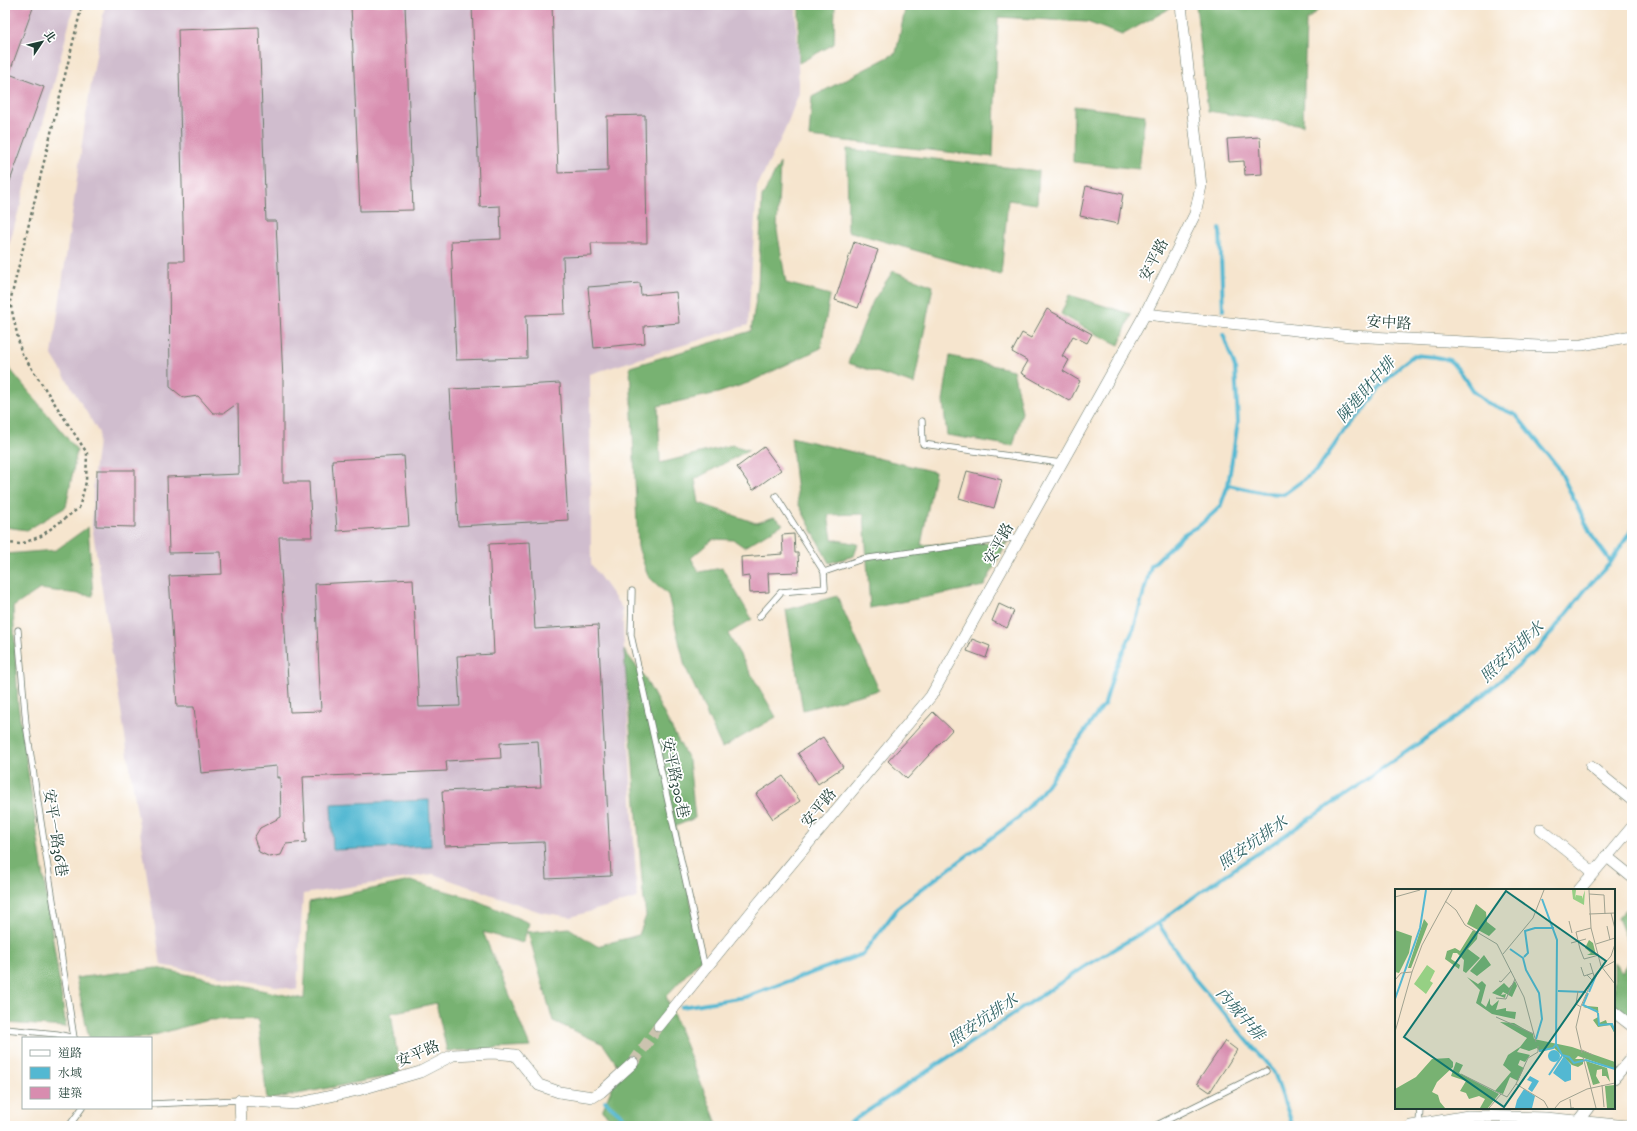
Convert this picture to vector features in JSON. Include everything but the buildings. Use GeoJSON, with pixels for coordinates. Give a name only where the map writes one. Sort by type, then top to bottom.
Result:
{"type":"FeatureCollection","features":[{"type":"Feature","properties":{"kind":"street","name":"安平路"},"geometry":{"type":"LineString","coordinates":[[659,1026],[931,696],[1145,314],[1195,214],[1201,186],[1181,5]]}},
{"type":"Feature","properties":{"kind":"street","name":"安中路"},"geometry":{"type":"LineString","coordinates":[[1145,314],[1351,336],[1531,345],[1582,345],[1632,336]]}},
{"type":"Feature","properties":{"kind":"street"},"geometry":{"type":"LineString","coordinates":[[1591,767],[1632,800]]}},
{"type":"Feature","properties":{"kind":"street"},"geometry":{"type":"LineString","coordinates":[[1580,889],[1606,856],[1632,827]]}},
{"type":"Feature","properties":{"kind":"street"},"geometry":{"type":"LineString","coordinates":[[1541,829],[1594,872]]}},
{"type":"Feature","properties":{"kind":"street"},"geometry":{"type":"LineString","coordinates":[[1606,856],[1632,877]]}},
{"type":"Feature","properties":{"kind":"street"},"geometry":{"type":"LineString","coordinates":[[1615,1013],[1632,1026]]}},
{"type":"Feature","properties":{"kind":"street","name":"安平路"},"geometry":{"type":"LineString","coordinates":[[240,1100],[295,1104],[358,1090],[420,1072],[453,1055],[493,1053],[515,1055],[539,1086],[559,1092],[593,1096],[601,1092],[633,1063]]}},
{"type":"Feature","properties":{"kind":"street"},"geometry":{"type":"LineString","coordinates":[[1615,1077],[1632,1057]]}},
{"type":"Feature","properties":{"kind":"street"},"geometry":{"type":"LineString","coordinates":[[240,1100],[241,1126]]}},
{"type":"Feature","properties":{"kind":"street"},"geometry":{"type":"LineString","coordinates":[[1576,1123],[1587,1109]]}},
{"type":"Feature","properties":{"kind":"street"},"geometry":{"type":"LineString","coordinates":[[1415,1125],[1470,1112],[1576,1123],[1627,1126]]}},
{"type":"Feature","properties":{"kind":"lane"},"geometry":{"type":"LineString","coordinates":[[922,421],[923,444],[1061,463]]}},
{"type":"Feature","properties":{"kind":"lane"},"geometry":{"type":"LineString","coordinates":[[759,617],[781,592],[825,588],[824,572],[776,496]]}},
{"type":"Feature","properties":{"kind":"lane"},"geometry":{"type":"LineString","coordinates":[[824,572],[862,559],[1020,537]]}},
{"type":"Feature","properties":{"kind":"lane","name":"安平路300巷"},"geometry":{"type":"LineString","coordinates":[[632,591],[631,635],[705,969]]}},
{"type":"Feature","properties":{"kind":"lane","name":"安平一路36巷"},"geometry":{"type":"LineString","coordinates":[[18,630],[26,724],[74,1037]]}},
{"type":"Feature","properties":{"kind":"lane"},"geometry":{"type":"LineString","coordinates":[[5,1030],[57,1034],[70,1037]]}},
{"type":"Feature","properties":{"kind":"lane"},"geometry":{"type":"LineString","coordinates":[[1155,1126],[1266,1071]]}},
{"type":"Feature","properties":{"kind":"lane"},"geometry":{"type":"LineString","coordinates":[[152,1104],[240,1100]]}},
{"type":"Feature","properties":{"kind":"lane"},"geometry":{"type":"LineString","coordinates":[[69,1126],[81,1109]]}},
{"type":"Feature","properties":{"kind":"lane"},"geometry":{"type":"LineString","coordinates":[[1415,1125],[1420,1109]]}},
{"type":"Feature","properties":{"kind":"path"},"geometry":{"type":"LineString","coordinates":[[5,543],[21,544],[41,536],[62,522],[79,508],[86,482],[87,452],[21,352],[10,302],[82,5]]}},
{"type":"Feature","properties":{"kind":"shaded area"},"geometry":{"type":"Polygon","coordinates":[[[5,5],[74,5],[52,91],[9,245],[5,244],[5,5]]]}},
{"type":"Feature","properties":{"kind":"shaded area"},"geometry":{"type":"Polygon","coordinates":[[[105,5],[796,5],[799,93],[784,132],[757,187],[748,325],[590,374],[591,564],[622,608],[637,898],[571,917],[540,912],[433,874],[303,894],[297,990],[161,965],[92,526],[94,473],[99,433],[52,355],[88,102],[105,5]]]}},
{"type":"Feature","properties":{"kind":"green space"},"geometry":{"type":"Polygon","coordinates":[[[799,5],[835,5],[834,44],[799,63],[799,5]]]}},
{"type":"Feature","properties":{"kind":"green space"},"geometry":{"type":"Polygon","coordinates":[[[906,5],[1176,5],[1122,35],[1087,22],[998,17],[993,157],[809,137],[812,97],[896,53],[906,5]]]}},
{"type":"Feature","properties":{"kind":"green space"},"geometry":{"type":"Polygon","coordinates":[[[1196,5],[1324,5],[1306,21],[1303,125],[1208,111],[1196,5]]]}},
{"type":"Feature","properties":{"kind":"green space"},"geometry":{"type":"Polygon","coordinates":[[[1074,106],[1145,115],[1139,169],[1073,162],[1074,106]]]}},
{"type":"Feature","properties":{"kind":"green space"},"geometry":{"type":"Polygon","coordinates":[[[847,149],[1039,171],[1037,204],[1008,200],[1001,275],[848,231],[847,149]]]}},
{"type":"Feature","properties":{"kind":"green space"},"geometry":{"type":"Polygon","coordinates":[[[780,163],[777,230],[786,283],[830,295],[821,348],[748,383],[718,393],[658,406],[660,463],[732,445],[749,450],[695,479],[699,503],[756,523],[774,517],[783,524],[744,547],[734,540],[713,539],[691,558],[699,572],[722,568],[752,619],[728,634],[776,717],[722,748],[685,666],[668,595],[648,576],[638,547],[630,367],[751,331],[758,286],[762,197],[780,163]]]}},
{"type":"Feature","properties":{"kind":"green space"},"geometry":{"type":"Polygon","coordinates":[[[893,271],[933,286],[914,384],[848,363],[873,301],[893,271]]]}},
{"type":"Feature","properties":{"kind":"green space"},"geometry":{"type":"Polygon","coordinates":[[[1069,295],[1131,314],[1119,345],[1092,332],[1061,314],[1069,295]]]}},
{"type":"Feature","properties":{"kind":"green space"},"geometry":{"type":"Polygon","coordinates":[[[950,356],[1013,370],[1022,412],[1013,446],[947,435],[943,401],[950,356]]]}},
{"type":"Feature","properties":{"kind":"green space"},"geometry":{"type":"Polygon","coordinates":[[[5,363],[77,450],[66,507],[27,530],[5,527],[5,363]]]}},
{"type":"Feature","properties":{"kind":"green space"},"geometry":{"type":"Polygon","coordinates":[[[791,437],[935,472],[921,545],[1007,542],[984,586],[870,608],[864,514],[828,515],[832,539],[858,544],[854,556],[829,563],[798,503],[791,437]]]}},
{"type":"Feature","properties":{"kind":"green space"},"geometry":{"type":"Polygon","coordinates":[[[88,527],[93,596],[40,589],[13,607],[18,705],[66,1027],[5,1023],[5,554],[56,550],[88,527]]]}},
{"type":"Feature","properties":{"kind":"green space"},"geometry":{"type":"Polygon","coordinates":[[[837,596],[879,690],[803,710],[786,610],[837,596]]]}},
{"type":"Feature","properties":{"kind":"green space"},"geometry":{"type":"Polygon","coordinates":[[[624,650],[645,678],[689,761],[695,818],[676,826],[702,958],[666,996],[718,1126],[619,1126],[602,1111],[620,1069],[603,1044],[553,1021],[528,932],[569,928],[597,946],[639,935],[646,916],[624,650]]]}},
{"type":"Feature","properties":{"kind":"green space"},"geometry":{"type":"Polygon","coordinates":[[[410,881],[471,898],[529,923],[523,943],[483,932],[530,1047],[447,1051],[436,1003],[391,1013],[400,1074],[267,1100],[258,1019],[208,1020],[148,1037],[89,1037],[76,978],[156,968],[304,999],[309,902],[410,881]]]}},
{"type":"Feature","properties":{"kind":"green space"},"geometry":{"type":"Polygon","coordinates":[[[1632,903],[1632,952],[1618,918],[1632,903]]]}},
{"type":"Feature","properties":{"kind":"green space"},"geometry":{"type":"Polygon","coordinates":[[[1632,953],[1632,1020],[1615,1006],[1615,964],[1622,973],[1632,953]]]}},
{"type":"Feature","properties":{"kind":"water"},"geometry":{"type":"Polygon","coordinates":[[[429,800],[431,846],[333,850],[331,804],[429,800]]]}},
{"type":"Feature","properties":{"kind":"waterway"},"geometry":{"type":"LineString","coordinates":[[1220,229],[1223,310]]}},
{"type":"Feature","properties":{"kind":"waterway"},"geometry":{"type":"LineString","coordinates":[[681,1007],[745,997],[863,954],[900,905],[1017,819],[1041,793],[1105,703],[1115,669],[1134,628],[1151,566],[1184,534],[1200,525],[1220,507],[1228,485],[1238,422],[1235,367],[1223,334]]}},
{"type":"Feature","properties":{"kind":"waterway","name":"陳進財中排"},"geometry":{"type":"LineString","coordinates":[[1228,485],[1264,493],[1284,494],[1317,470],[1340,437],[1364,410],[1380,387],[1400,366],[1414,355],[1436,357],[1449,360],[1459,370],[1472,390],[1486,402],[1516,415],[1558,467],[1592,536],[1611,562]]}},
{"type":"Feature","properties":{"kind":"waterway","name":"照安坑排水"},"geometry":{"type":"LineString","coordinates":[[845,1126],[1084,967],[1158,923],[1206,888],[1324,809],[1458,716],[1540,647],[1585,590],[1611,562],[1632,529]]}},
{"type":"Feature","properties":{"kind":"waterway","name":"內城中排"},"geometry":{"type":"LineString","coordinates":[[1158,923],[1194,978],[1274,1072],[1293,1126]]}},
{"type":"Feature","properties":{"kind":"waterway"},"geometry":{"type":"LineString","coordinates":[[605,1101],[634,1126]]}},
{"type":"Feature","properties":{"kind":"tunnel"},"geometry":{"type":"LineString","coordinates":[[633,1063],[659,1026]]}}]}
